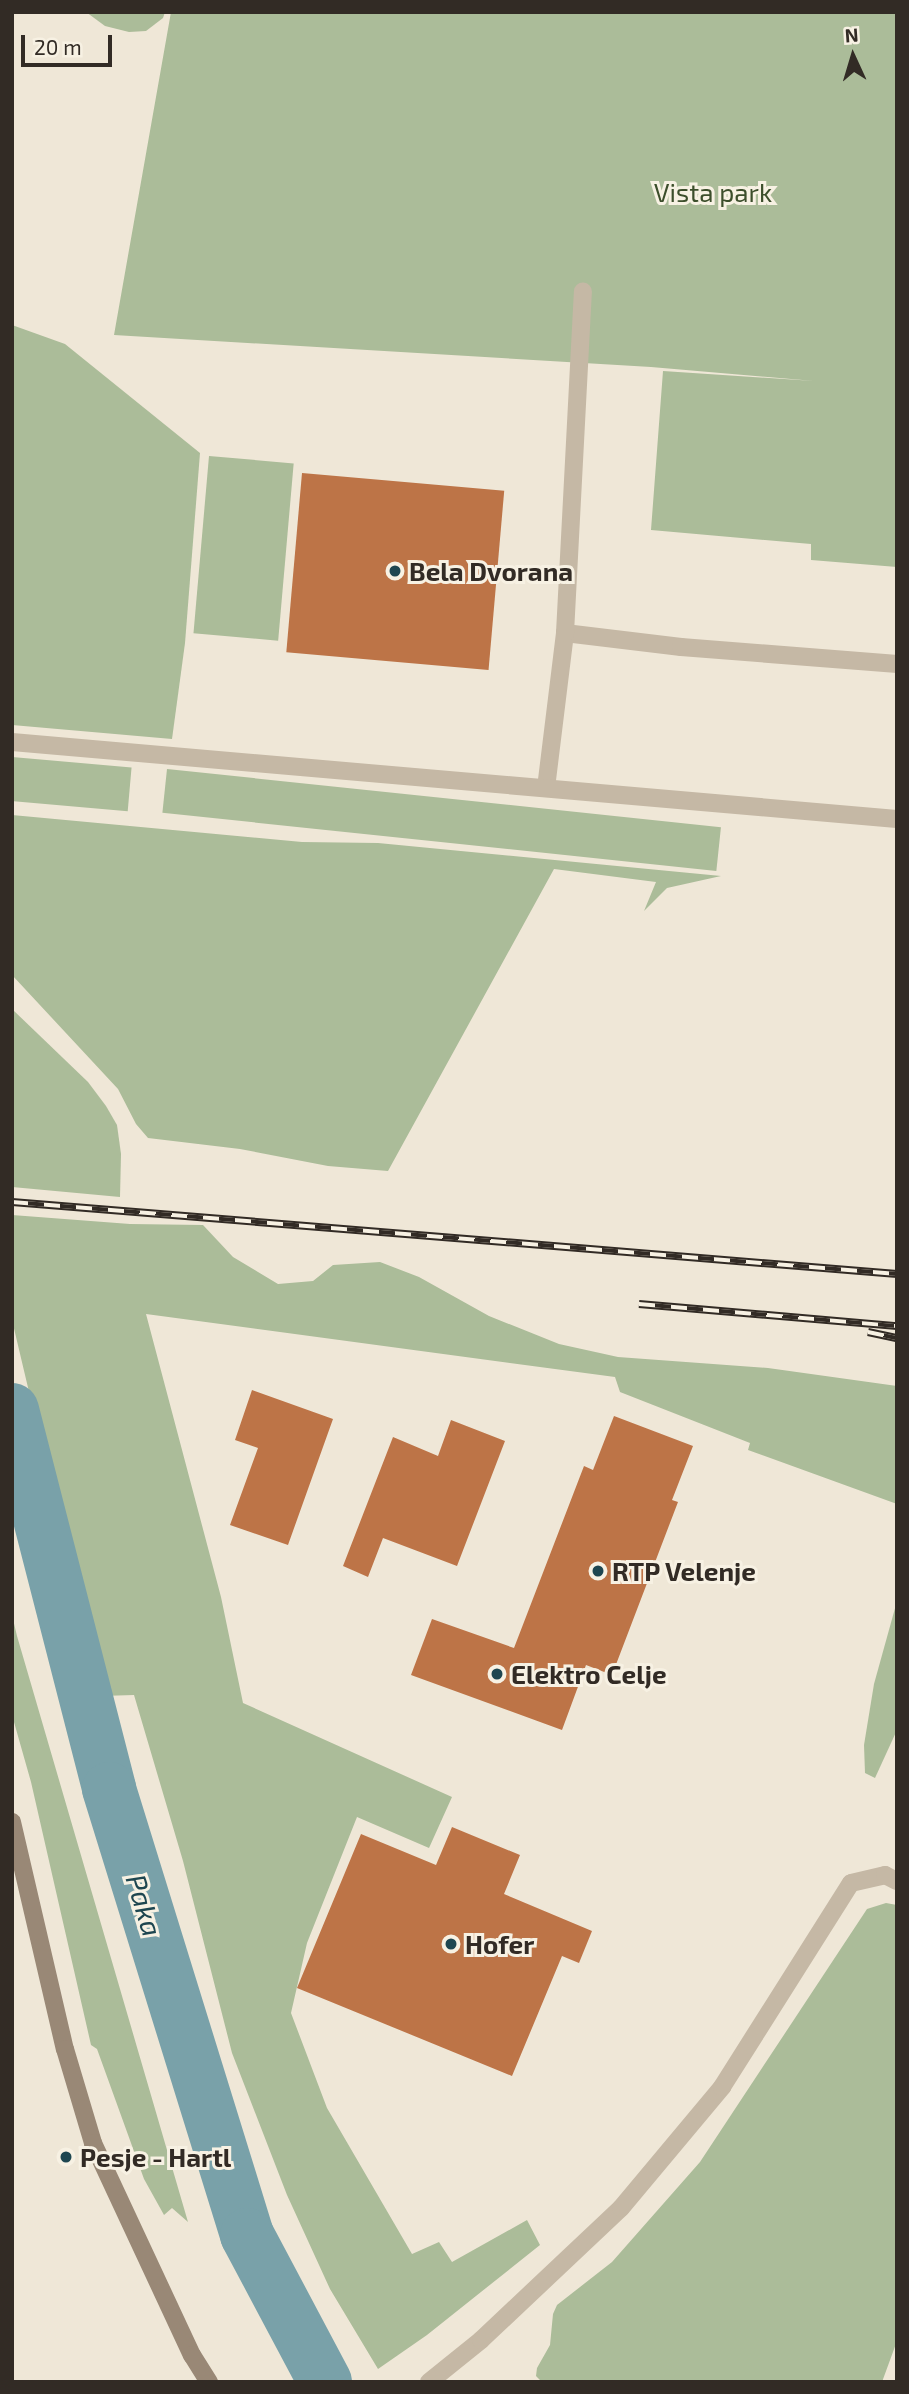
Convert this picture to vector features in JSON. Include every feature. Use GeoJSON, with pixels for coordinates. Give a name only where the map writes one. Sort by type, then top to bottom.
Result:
{"type":"FeatureCollection","features":[{"type":"Feature","properties":{"kind":"main road"},"geometry":{"type":"LineString","coordinates":[[12,1822],[65,2049],[93,2143],[192,2355],[209,2382]]}},
{"type":"Feature","properties":{"kind":"street"},"geometry":{"type":"LineString","coordinates":[[546,788],[565,633],[583,291]]}},
{"type":"Feature","properties":{"kind":"street"},"geometry":{"type":"LineString","coordinates":[[565,633],[681,646],[897,664]]}},
{"type":"Feature","properties":{"kind":"street"},"geometry":{"type":"LineString","coordinates":[[12,742],[897,819]]}},
{"type":"Feature","properties":{"kind":"street"},"geometry":{"type":"LineString","coordinates":[[429,2382],[496,2326],[636,2189],[722,2087],[851,1883],[885,1875],[897,1881]]}},
{"type":"Feature","properties":{"kind":"green space"},"geometry":{"type":"Polygon","coordinates":[[[86,12],[165,12],[163,18],[146,31],[129,32],[105,26],[86,12]]]}},
{"type":"Feature","properties":{"kind":"green space","name":"Vista park"},"geometry":{"type":"Polygon","coordinates":[[[171,12],[897,12],[897,567],[811,560],[811,544],[651,530],[663,371],[814,381],[651,367],[114,335],[171,12]]]}},
{"type":"Feature","properties":{"kind":"green space"},"geometry":{"type":"Polygon","coordinates":[[[12,325],[65,344],[200,453],[185,643],[172,739],[12,725],[12,325]]]}},
{"type":"Feature","properties":{"kind":"green space"},"geometry":{"type":"Polygon","coordinates":[[[209,456],[294,463],[278,641],[193,633],[209,456]]]}},
{"type":"Feature","properties":{"kind":"green space"},"geometry":{"type":"Polygon","coordinates":[[[12,757],[132,767],[128,811],[12,801],[12,757]]]}},
{"type":"Feature","properties":{"kind":"green space"},"geometry":{"type":"Polygon","coordinates":[[[167,769],[721,827],[716,871],[162,813],[167,769]]]}},
{"type":"Feature","properties":{"kind":"green space"},"geometry":{"type":"Polygon","coordinates":[[[12,815],[302,842],[378,843],[721,876],[667,888],[644,911],[656,882],[554,869],[388,1171],[328,1166],[240,1149],[148,1138],[136,1124],[118,1089],[12,975],[12,815]]]}},
{"type":"Feature","properties":{"kind":"green space"},"geometry":{"type":"Polygon","coordinates":[[[12,1009],[88,1082],[117,1125],[121,1154],[120,1197],[12,1187],[12,1009]]]}},
{"type":"Feature","properties":{"kind":"green space"},"geometry":{"type":"Polygon","coordinates":[[[12,1215],[130,1224],[203,1225],[233,1257],[278,1284],[313,1281],[333,1265],[380,1262],[419,1277],[489,1316],[559,1344],[618,1357],[768,1368],[897,1386],[897,1504],[748,1450],[750,1443],[620,1392],[615,1377],[146,1314],[221,1597],[243,1703],[452,1797],[429,1848],[357,1817],[307,1943],[291,2013],[327,2108],[412,2254],[439,2242],[452,2262],[527,2220],[540,2245],[427,2335],[378,2369],[330,2289],[287,2195],[232,2053],[183,1861],[134,1695],[101,1696],[12,1320],[12,1215]]]}},
{"type":"Feature","properties":{"kind":"green space"},"geometry":{"type":"Polygon","coordinates":[[[897,1601],[897,1730],[875,1778],[865,1773],[864,1745],[874,1684],[897,1601]]]}},
{"type":"Feature","properties":{"kind":"green space"},"geometry":{"type":"Polygon","coordinates":[[[12,1615],[188,2222],[172,2208],[164,2215],[144,2179],[97,2049],[91,2045],[31,1782],[12,1715],[12,1615]]]}},
{"type":"Feature","properties":{"kind":"green space"},"geometry":{"type":"Polygon","coordinates":[[[886,1903],[897,1905],[897,2341],[882,2382],[542,2382],[536,2376],[537,2368],[550,2345],[553,2314],[557,2305],[612,2262],[700,2162],[867,1909],[886,1903]]]}},
{"type":"Feature","properties":{"kind":"building","name":"Bela Dvorana"},"geometry":{"type":"Polygon","coordinates":[[[302,473],[504,491],[489,670],[286,652],[302,473]]]}},
{"type":"Feature","properties":{"kind":"building"},"geometry":{"type":"Polygon","coordinates":[[[252,1390],[333,1419],[288,1545],[230,1525],[258,1448],[235,1440],[252,1390]]]}},
{"type":"Feature","properties":{"kind":"building"},"geometry":{"type":"Polygon","coordinates":[[[614,1416],[693,1446],[672,1500],[678,1502],[612,1675],[586,1665],[562,1730],[411,1675],[432,1619],[514,1648],[584,1466],[593,1470],[614,1416]]]}},
{"type":"Feature","properties":{"kind":"building"},"geometry":{"type":"Polygon","coordinates":[[[451,1420],[505,1441],[457,1566],[383,1538],[368,1577],[343,1566],[393,1437],[438,1456],[451,1420]]]}},
{"type":"Feature","properties":{"kind":"building","name":"Hofer"},"geometry":{"type":"Polygon","coordinates":[[[452,1827],[520,1855],[504,1894],[592,1931],[579,1963],[562,1956],[512,2076],[297,1988],[361,1834],[436,1865],[452,1827]]]}},
{"type":"Feature","properties":{"kind":"waterway","name":"Paka"},"geometry":{"type":"LineString","coordinates":[[12,1410],[109,1789],[247,2235],[325,2382]]}},
{"type":"Feature","properties":{"kind":"railway"},"geometry":{"type":"LineString","coordinates":[[12,1202],[897,1274]]}},
{"type":"Feature","properties":{"kind":"railway"},"geometry":{"type":"LineString","coordinates":[[639,1304],[897,1326]]}},
{"type":"Feature","properties":{"kind":"railway"},"geometry":{"type":"LineString","coordinates":[[868,1332],[897,1338]]}},
{"type":"Feature","properties":{"kind":"place","name":"Bela Dvorana"},"geometry":{"type":"Point","coordinates":[395,571]}},
{"type":"Feature","properties":{"kind":"place","name":"RTP Velenje"},"geometry":{"type":"Point","coordinates":[598,1571]}},
{"type":"Feature","properties":{"kind":"place","name":"Elektro Celje"},"geometry":{"type":"Point","coordinates":[497,1674]}},
{"type":"Feature","properties":{"kind":"place","name":"Hofer"},"geometry":{"type":"Point","coordinates":[451,1944]}},
{"type":"Feature","properties":{"kind":"place","name":"Pesje - Hartl"},"geometry":{"type":"Point","coordinates":[66,2157]}}]}
